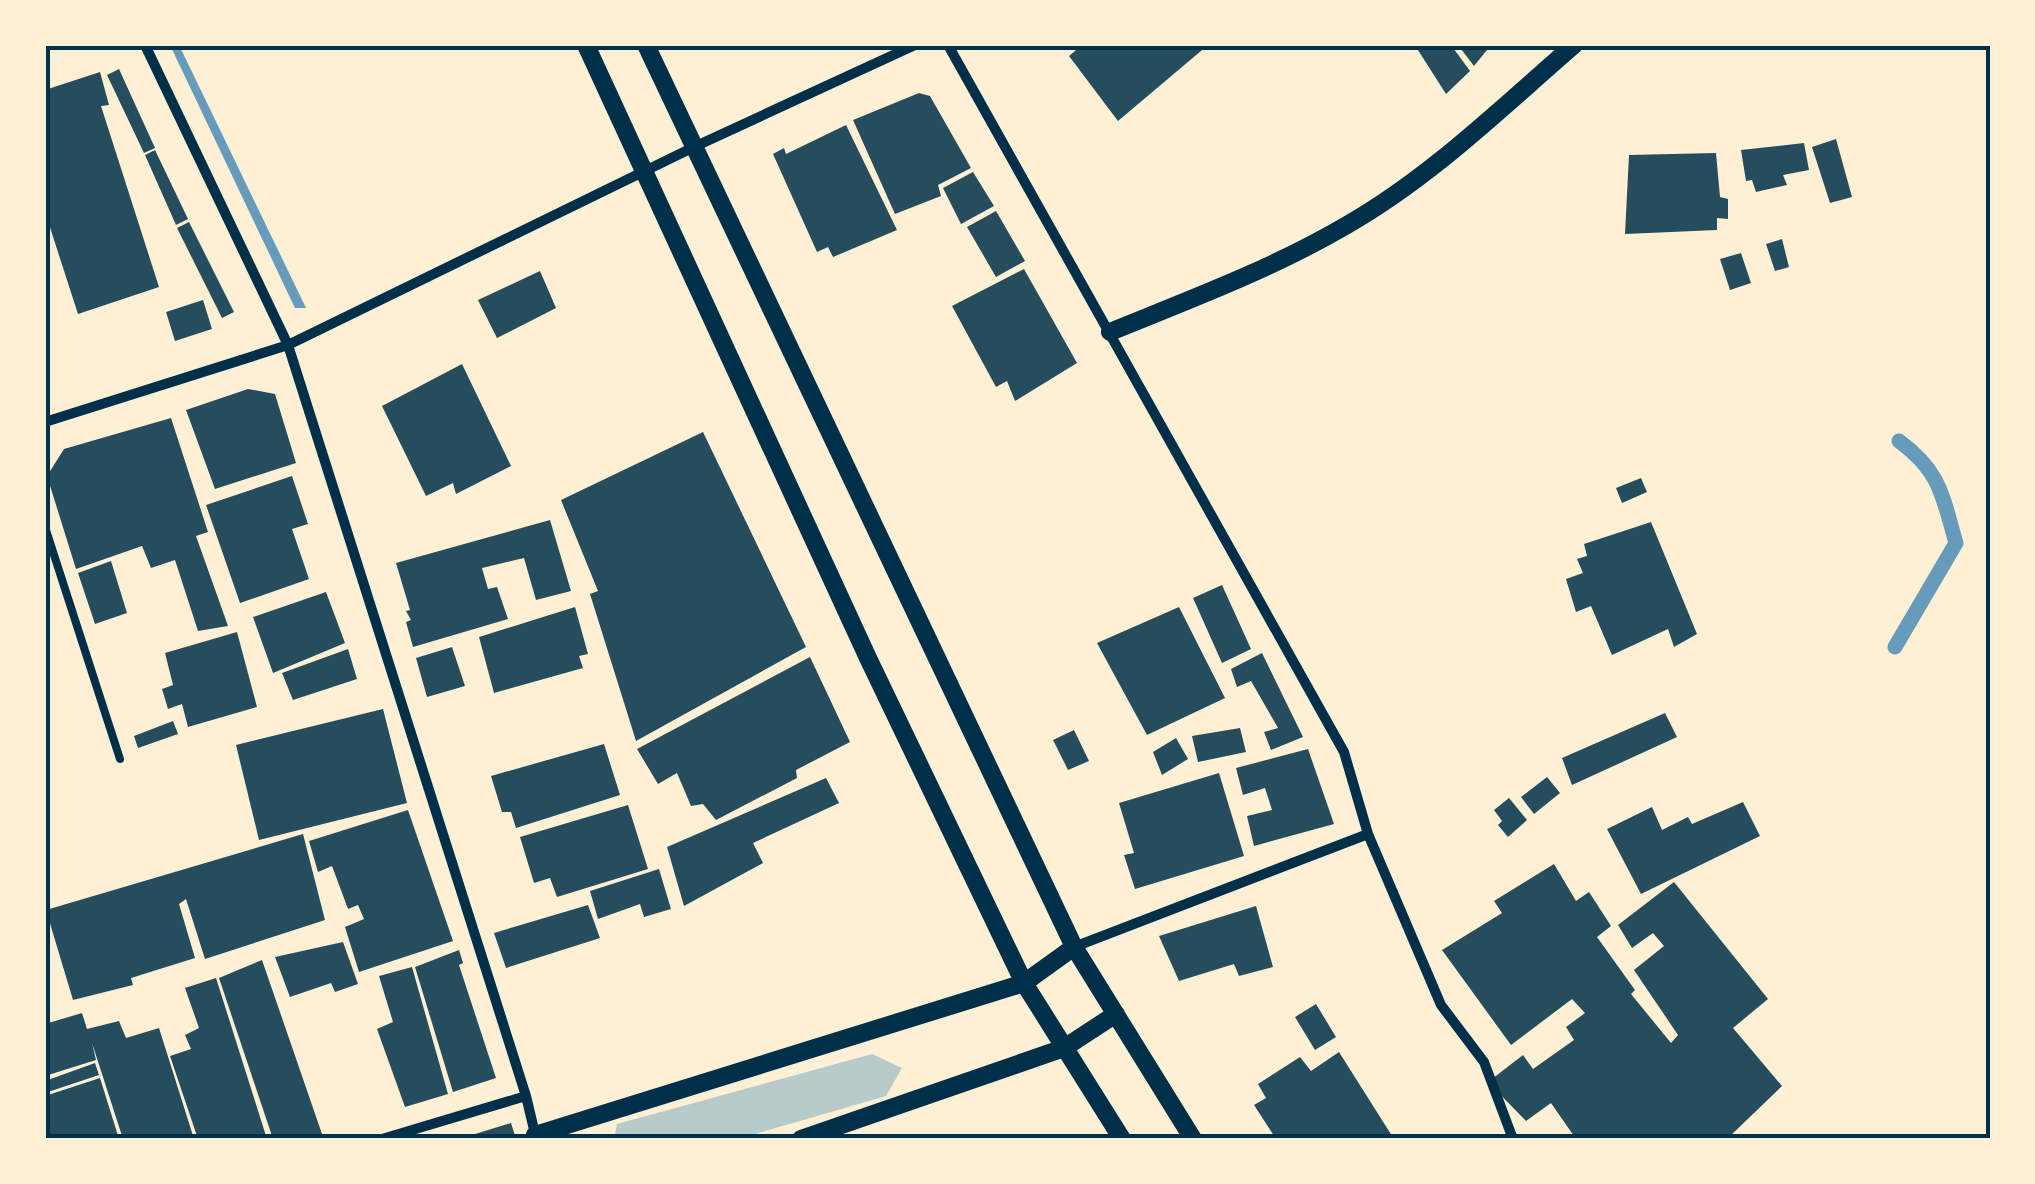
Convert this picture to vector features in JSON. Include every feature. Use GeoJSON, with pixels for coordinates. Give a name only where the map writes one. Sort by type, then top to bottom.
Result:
{"type":"FeatureCollection","features":[{"type":"Feature","properties":{"kind":"street"},"geometry":{"type":"LineString","coordinates":[[145,45],[288,345],[536,1137],[1024,983],[1074,947],[1368,834]]}},
{"type":"Feature","properties":{"kind":"street"},"geometry":{"type":"LineString","coordinates":[[586,45],[868,658],[1024,983],[1122,1139]]}},
{"type":"Feature","properties":{"kind":"street"},"geometry":{"type":"LineString","coordinates":[[646,45],[1074,947],[1194,1139]]}},
{"type":"Feature","properties":{"kind":"street"},"geometry":{"type":"LineString","coordinates":[[45,422],[288,345],[694,147],[915,45]]}},
{"type":"Feature","properties":{"kind":"street"},"geometry":{"type":"LineString","coordinates":[[948,45],[1344,752],[1368,834],[1441,1004],[1484,1062],[1513,1139]]}},
{"type":"Feature","properties":{"kind":"street"},"geometry":{"type":"LineString","coordinates":[[1110,332],[1244,278],[1348,224],[1433,167],[1574,45]]}},
{"type":"Feature","properties":{"kind":"street"},"geometry":{"type":"LineString","coordinates":[[801,1139],[1064,1048],[1116,1014]]}},
{"type":"Feature","properties":{"kind":"street"},"geometry":{"type":"LineString","coordinates":[[382,1139],[526,1096]]}},
{"type":"Feature","properties":{"kind":"lane"},"geometry":{"type":"LineString","coordinates":[[45,527],[120,759]]}},
{"type":"Feature","properties":{"kind":"shaded area"},"geometry":{"type":"Polygon","coordinates":[[[872,1054],[902,1068],[886,1096],[738,1139],[614,1139],[617,1124],[872,1054]]]}},
{"type":"Feature","properties":{"kind":"water"},"geometry":{"type":"Polygon","coordinates":[[[170,45],[179,45],[306,308],[295,308],[170,45]]]}},
{"type":"Feature","properties":{"kind":"building"},"geometry":{"type":"Polygon","coordinates":[[[1082,45],[1208,45],[1118,121],[1069,56],[1082,45]]]}},
{"type":"Feature","properties":{"kind":"building"},"geometry":{"type":"Polygon","coordinates":[[[1451,45],[1470,71],[1446,94],[1416,47],[1451,45]]]}},
{"type":"Feature","properties":{"kind":"building"},"geometry":{"type":"Polygon","coordinates":[[[1458,45],[1491,45],[1474,66],[1458,45]]]}},
{"type":"Feature","properties":{"kind":"building"},"geometry":{"type":"Polygon","coordinates":[[[119,69],[155,148],[144,153],[107,75],[119,69]]]}},
{"type":"Feature","properties":{"kind":"building"},"geometry":{"type":"Polygon","coordinates":[[[100,72],[109,105],[101,106],[159,287],[78,314],[45,212],[45,90],[100,72]]]}},
{"type":"Feature","properties":{"kind":"building"},"geometry":{"type":"Polygon","coordinates":[[[919,93],[930,96],[971,168],[938,185],[941,196],[895,214],[853,120],[919,93]]]}},
{"type":"Feature","properties":{"kind":"building"},"geometry":{"type":"Polygon","coordinates":[[[846,125],[897,230],[833,257],[828,247],[817,252],[773,154],[784,148],[786,154],[846,125]]]}},
{"type":"Feature","properties":{"kind":"building"},"geometry":{"type":"Polygon","coordinates":[[[1836,139],[1852,197],[1830,203],[1812,147],[1836,139]]]}},
{"type":"Feature","properties":{"kind":"building"},"geometry":{"type":"Polygon","coordinates":[[[1804,143],[1809,170],[1783,175],[1787,185],[1756,192],[1752,180],[1746,181],[1741,150],[1804,143]]]}},
{"type":"Feature","properties":{"kind":"building"},"geometry":{"type":"Polygon","coordinates":[[[155,150],[188,219],[176,225],[145,155],[155,150]]]}},
{"type":"Feature","properties":{"kind":"building"},"geometry":{"type":"Polygon","coordinates":[[[1716,153],[1720,197],[1728,199],[1728,219],[1717,218],[1717,230],[1625,234],[1629,155],[1716,153]]]}},
{"type":"Feature","properties":{"kind":"building"},"geometry":{"type":"Polygon","coordinates":[[[973,172],[994,206],[961,224],[943,188],[973,172]]]}},
{"type":"Feature","properties":{"kind":"building"},"geometry":{"type":"Polygon","coordinates":[[[996,211],[1025,261],[996,277],[967,227],[996,211]]]}},
{"type":"Feature","properties":{"kind":"building"},"geometry":{"type":"Polygon","coordinates":[[[189,222],[234,312],[222,318],[177,228],[189,222]]]}},
{"type":"Feature","properties":{"kind":"building"},"geometry":{"type":"Polygon","coordinates":[[[1782,239],[1789,267],[1775,271],[1766,244],[1782,239]]]}},
{"type":"Feature","properties":{"kind":"building"},"geometry":{"type":"Polygon","coordinates":[[[1741,253],[1751,283],[1730,290],[1720,259],[1741,253]]]}},
{"type":"Feature","properties":{"kind":"building"},"geometry":{"type":"Polygon","coordinates":[[[1024,269],[1077,363],[1015,401],[1007,381],[996,387],[952,306],[1024,269]]]}},
{"type":"Feature","properties":{"kind":"building"},"geometry":{"type":"Polygon","coordinates":[[[540,271],[556,308],[497,338],[478,300],[540,271]]]}},
{"type":"Feature","properties":{"kind":"building"},"geometry":{"type":"Polygon","coordinates":[[[203,300],[212,329],[175,341],[166,312],[203,300]]]}},
{"type":"Feature","properties":{"kind":"building"},"geometry":{"type":"Polygon","coordinates":[[[462,364],[511,466],[456,494],[453,483],[426,496],[382,406],[462,364]]]}},
{"type":"Feature","properties":{"kind":"building"},"geometry":{"type":"Polygon","coordinates":[[[248,389],[275,394],[296,463],[215,489],[186,410],[248,389]]]}},
{"type":"Feature","properties":{"kind":"building"},"geometry":{"type":"Polygon","coordinates":[[[171,418],[208,532],[196,536],[228,626],[198,631],[175,560],[151,568],[142,546],[76,569],[47,476],[64,449],[171,418]]]}},
{"type":"Feature","properties":{"kind":"building"},"geometry":{"type":"Polygon","coordinates":[[[703,432],[806,647],[636,741],[590,594],[598,591],[561,500],[703,432]]]}},
{"type":"Feature","properties":{"kind":"building"},"geometry":{"type":"Polygon","coordinates":[[[292,476],[308,524],[292,529],[309,579],[240,603],[206,505],[292,476]]]}},
{"type":"Feature","properties":{"kind":"building"},"geometry":{"type":"Polygon","coordinates":[[[1641,478],[1647,492],[1622,503],[1616,488],[1641,478]]]}},
{"type":"Feature","properties":{"kind":"building"},"geometry":{"type":"Polygon","coordinates":[[[550,520],[571,591],[536,600],[524,558],[482,568],[488,589],[497,587],[508,619],[413,647],[406,622],[411,620],[406,611],[410,610],[396,563],[550,520]]]}},
{"type":"Feature","properties":{"kind":"building"},"geometry":{"type":"Polygon","coordinates":[[[1651,522],[1697,634],[1674,647],[1668,629],[1612,655],[1591,606],[1576,612],[1566,579],[1583,573],[1577,559],[1587,556],[1584,544],[1651,522]]]}},
{"type":"Feature","properties":{"kind":"building"},"geometry":{"type":"Polygon","coordinates":[[[111,561],[127,613],[95,624],[78,573],[111,561]]]}},
{"type":"Feature","properties":{"kind":"building"},"geometry":{"type":"Polygon","coordinates":[[[1222,585],[1251,649],[1222,663],[1193,598],[1222,585]]]}},
{"type":"Feature","properties":{"kind":"building"},"geometry":{"type":"Polygon","coordinates":[[[326,592],[345,643],[273,673],[253,617],[326,592]]]}},
{"type":"Feature","properties":{"kind":"building"},"geometry":{"type":"Polygon","coordinates":[[[575,607],[588,654],[579,656],[583,668],[494,693],[479,637],[575,607]]]}},
{"type":"Feature","properties":{"kind":"building"},"geometry":{"type":"Polygon","coordinates":[[[1179,607],[1225,698],[1147,735],[1097,643],[1179,607]]]}},
{"type":"Feature","properties":{"kind":"building"},"geometry":{"type":"Polygon","coordinates":[[[237,632],[257,707],[188,727],[182,704],[168,709],[162,689],[173,685],[165,653],[237,632]]]}},
{"type":"Feature","properties":{"kind":"building"},"geometry":{"type":"Polygon","coordinates":[[[452,647],[465,686],[427,697],[416,658],[452,647]]]}},
{"type":"Feature","properties":{"kind":"building"},"geometry":{"type":"Polygon","coordinates":[[[348,649],[357,679],[293,700],[282,673],[348,649]]]}},
{"type":"Feature","properties":{"kind":"building"},"geometry":{"type":"Polygon","coordinates":[[[1262,653],[1303,737],[1271,750],[1264,732],[1278,728],[1251,681],[1237,687],[1231,669],[1262,653]]]}},
{"type":"Feature","properties":{"kind":"building"},"geometry":{"type":"Polygon","coordinates":[[[810,657],[850,742],[796,770],[797,778],[716,820],[703,804],[691,806],[677,773],[658,784],[637,749],[810,657]]]}},
{"type":"Feature","properties":{"kind":"building"},"geometry":{"type":"Polygon","coordinates":[[[383,709],[407,803],[259,840],[236,745],[383,709]]]}},
{"type":"Feature","properties":{"kind":"building"},"geometry":{"type":"Polygon","coordinates":[[[1665,713],[1677,737],[1572,785],[1562,758],[1665,713]]]}},
{"type":"Feature","properties":{"kind":"building"},"geometry":{"type":"Polygon","coordinates":[[[173,721],[178,734],[138,748],[134,736],[173,721]]]}},
{"type":"Feature","properties":{"kind":"building"},"geometry":{"type":"Polygon","coordinates":[[[1240,728],[1246,752],[1198,762],[1192,736],[1240,728]]]}},
{"type":"Feature","properties":{"kind":"building"},"geometry":{"type":"Polygon","coordinates":[[[1074,730],[1089,761],[1068,770],[1053,740],[1074,730]]]}},
{"type":"Feature","properties":{"kind":"building"},"geometry":{"type":"Polygon","coordinates":[[[1176,738],[1188,759],[1162,775],[1153,752],[1176,738]]]}},
{"type":"Feature","properties":{"kind":"building"},"geometry":{"type":"Polygon","coordinates":[[[604,744],[620,795],[516,828],[511,812],[502,812],[491,776],[604,744]]]}},
{"type":"Feature","properties":{"kind":"building"},"geometry":{"type":"Polygon","coordinates":[[[1308,749],[1334,824],[1254,846],[1247,816],[1272,810],[1265,788],[1243,795],[1236,768],[1308,749]]]}},
{"type":"Feature","properties":{"kind":"building"},"geometry":{"type":"Polygon","coordinates":[[[1219,773],[1244,856],[1135,889],[1124,855],[1134,853],[1119,803],[1219,773]]]}},
{"type":"Feature","properties":{"kind":"building"},"geometry":{"type":"Polygon","coordinates":[[[1547,777],[1560,793],[1534,814],[1521,797],[1547,777]]]}},
{"type":"Feature","properties":{"kind":"building"},"geometry":{"type":"Polygon","coordinates":[[[826,778],[839,803],[753,843],[763,863],[684,906],[667,847],[826,778]]]}},
{"type":"Feature","properties":{"kind":"building"},"geometry":{"type":"Polygon","coordinates":[[[1509,798],[1527,820],[1508,837],[1498,825],[1502,821],[1494,810],[1509,798]]]}},
{"type":"Feature","properties":{"kind":"building"},"geometry":{"type":"Polygon","coordinates":[[[1743,802],[1760,836],[1641,894],[1607,829],[1652,807],[1662,830],[1688,817],[1692,824],[1743,802]]]}},
{"type":"Feature","properties":{"kind":"building"},"geometry":{"type":"Polygon","coordinates":[[[628,805],[648,869],[557,897],[550,878],[534,883],[520,837],[628,805]]]}},
{"type":"Feature","properties":{"kind":"building"},"geometry":{"type":"Polygon","coordinates":[[[408,810],[453,941],[359,972],[345,927],[364,919],[358,905],[348,909],[332,866],[318,872],[309,841],[408,810]]]}},
{"type":"Feature","properties":{"kind":"building"},"geometry":{"type":"Polygon","coordinates":[[[303,834],[325,920],[205,959],[186,899],[179,904],[195,958],[131,978],[133,985],[73,1000],[46,910],[303,834]]]}},
{"type":"Feature","properties":{"kind":"building"},"geometry":{"type":"Polygon","coordinates":[[[1554,864],[1576,901],[1589,892],[1611,926],[1597,937],[1635,990],[1631,994],[1671,1043],[1678,1035],[1634,970],[1664,946],[1653,933],[1632,948],[1618,925],[1674,882],[1768,999],[1733,1028],[1782,1086],[1727,1139],[1592,1139],[1588,1134],[1576,1139],[1551,1103],[1526,1121],[1488,1082],[1523,1055],[1533,1069],[1574,1040],[1566,1027],[1585,1013],[1572,999],[1511,1045],[1442,950],[1502,913],[1494,901],[1554,864]]]}},
{"type":"Feature","properties":{"kind":"building"},"geometry":{"type":"Polygon","coordinates":[[[659,869],[671,909],[644,917],[640,904],[598,919],[590,891],[659,869]]]}},
{"type":"Feature","properties":{"kind":"building"},"geometry":{"type":"Polygon","coordinates":[[[588,905],[600,938],[506,968],[494,933],[588,905]]]}},
{"type":"Feature","properties":{"kind":"building"},"geometry":{"type":"Polygon","coordinates":[[[1256,906],[1273,967],[1239,976],[1234,964],[1179,981],[1159,936],[1256,906]]]}},
{"type":"Feature","properties":{"kind":"building"},"geometry":{"type":"Polygon","coordinates":[[[343,942],[358,984],[335,992],[331,983],[290,997],[275,957],[343,942]]]}},
{"type":"Feature","properties":{"kind":"building"},"geometry":{"type":"Polygon","coordinates":[[[459,950],[463,963],[459,965],[496,1078],[453,1092],[415,967],[459,950]]]}},
{"type":"Feature","properties":{"kind":"building"},"geometry":{"type":"Polygon","coordinates":[[[262,960],[322,1134],[307,1139],[273,1139],[219,978],[262,960]]]}},
{"type":"Feature","properties":{"kind":"building"},"geometry":{"type":"Polygon","coordinates":[[[412,967],[448,1094],[405,1107],[377,1029],[393,1022],[379,976],[412,967]]]}},
{"type":"Feature","properties":{"kind":"building"},"geometry":{"type":"Polygon","coordinates":[[[216,978],[267,1139],[198,1139],[170,1056],[191,1049],[185,1035],[199,1028],[185,988],[216,978]]]}},
{"type":"Feature","properties":{"kind":"building"},"geometry":{"type":"Polygon","coordinates":[[[1316,1004],[1336,1037],[1315,1050],[1295,1017],[1316,1004]]]}},
{"type":"Feature","properties":{"kind":"building"},"geometry":{"type":"Polygon","coordinates":[[[82,1013],[87,1029],[119,1021],[126,1038],[159,1028],[194,1139],[123,1139],[92,1043],[96,1060],[45,1076],[45,1024],[82,1013]]]}},
{"type":"Feature","properties":{"kind":"building"},"geometry":{"type":"Polygon","coordinates":[[[1339,1052],[1394,1139],[1276,1139],[1254,1105],[1266,1098],[1258,1084],[1300,1057],[1311,1071],[1339,1052]]]}},
{"type":"Feature","properties":{"kind":"building"},"geometry":{"type":"Polygon","coordinates":[[[95,1063],[99,1075],[45,1093],[45,1081],[95,1063]]]}},
{"type":"Feature","properties":{"kind":"building"},"geometry":{"type":"Polygon","coordinates":[[[100,1078],[119,1139],[45,1139],[45,1096],[100,1078]]]}},
{"type":"Feature","properties":{"kind":"building"},"geometry":{"type":"Polygon","coordinates":[[[511,1123],[516,1139],[462,1139],[462,1138],[511,1123]]]}},
{"type":"Feature","properties":{"kind":"waterway"},"geometry":{"type":"LineString","coordinates":[[1895,647],[1956,543],[1932,474],[1899,441]]}}]}
